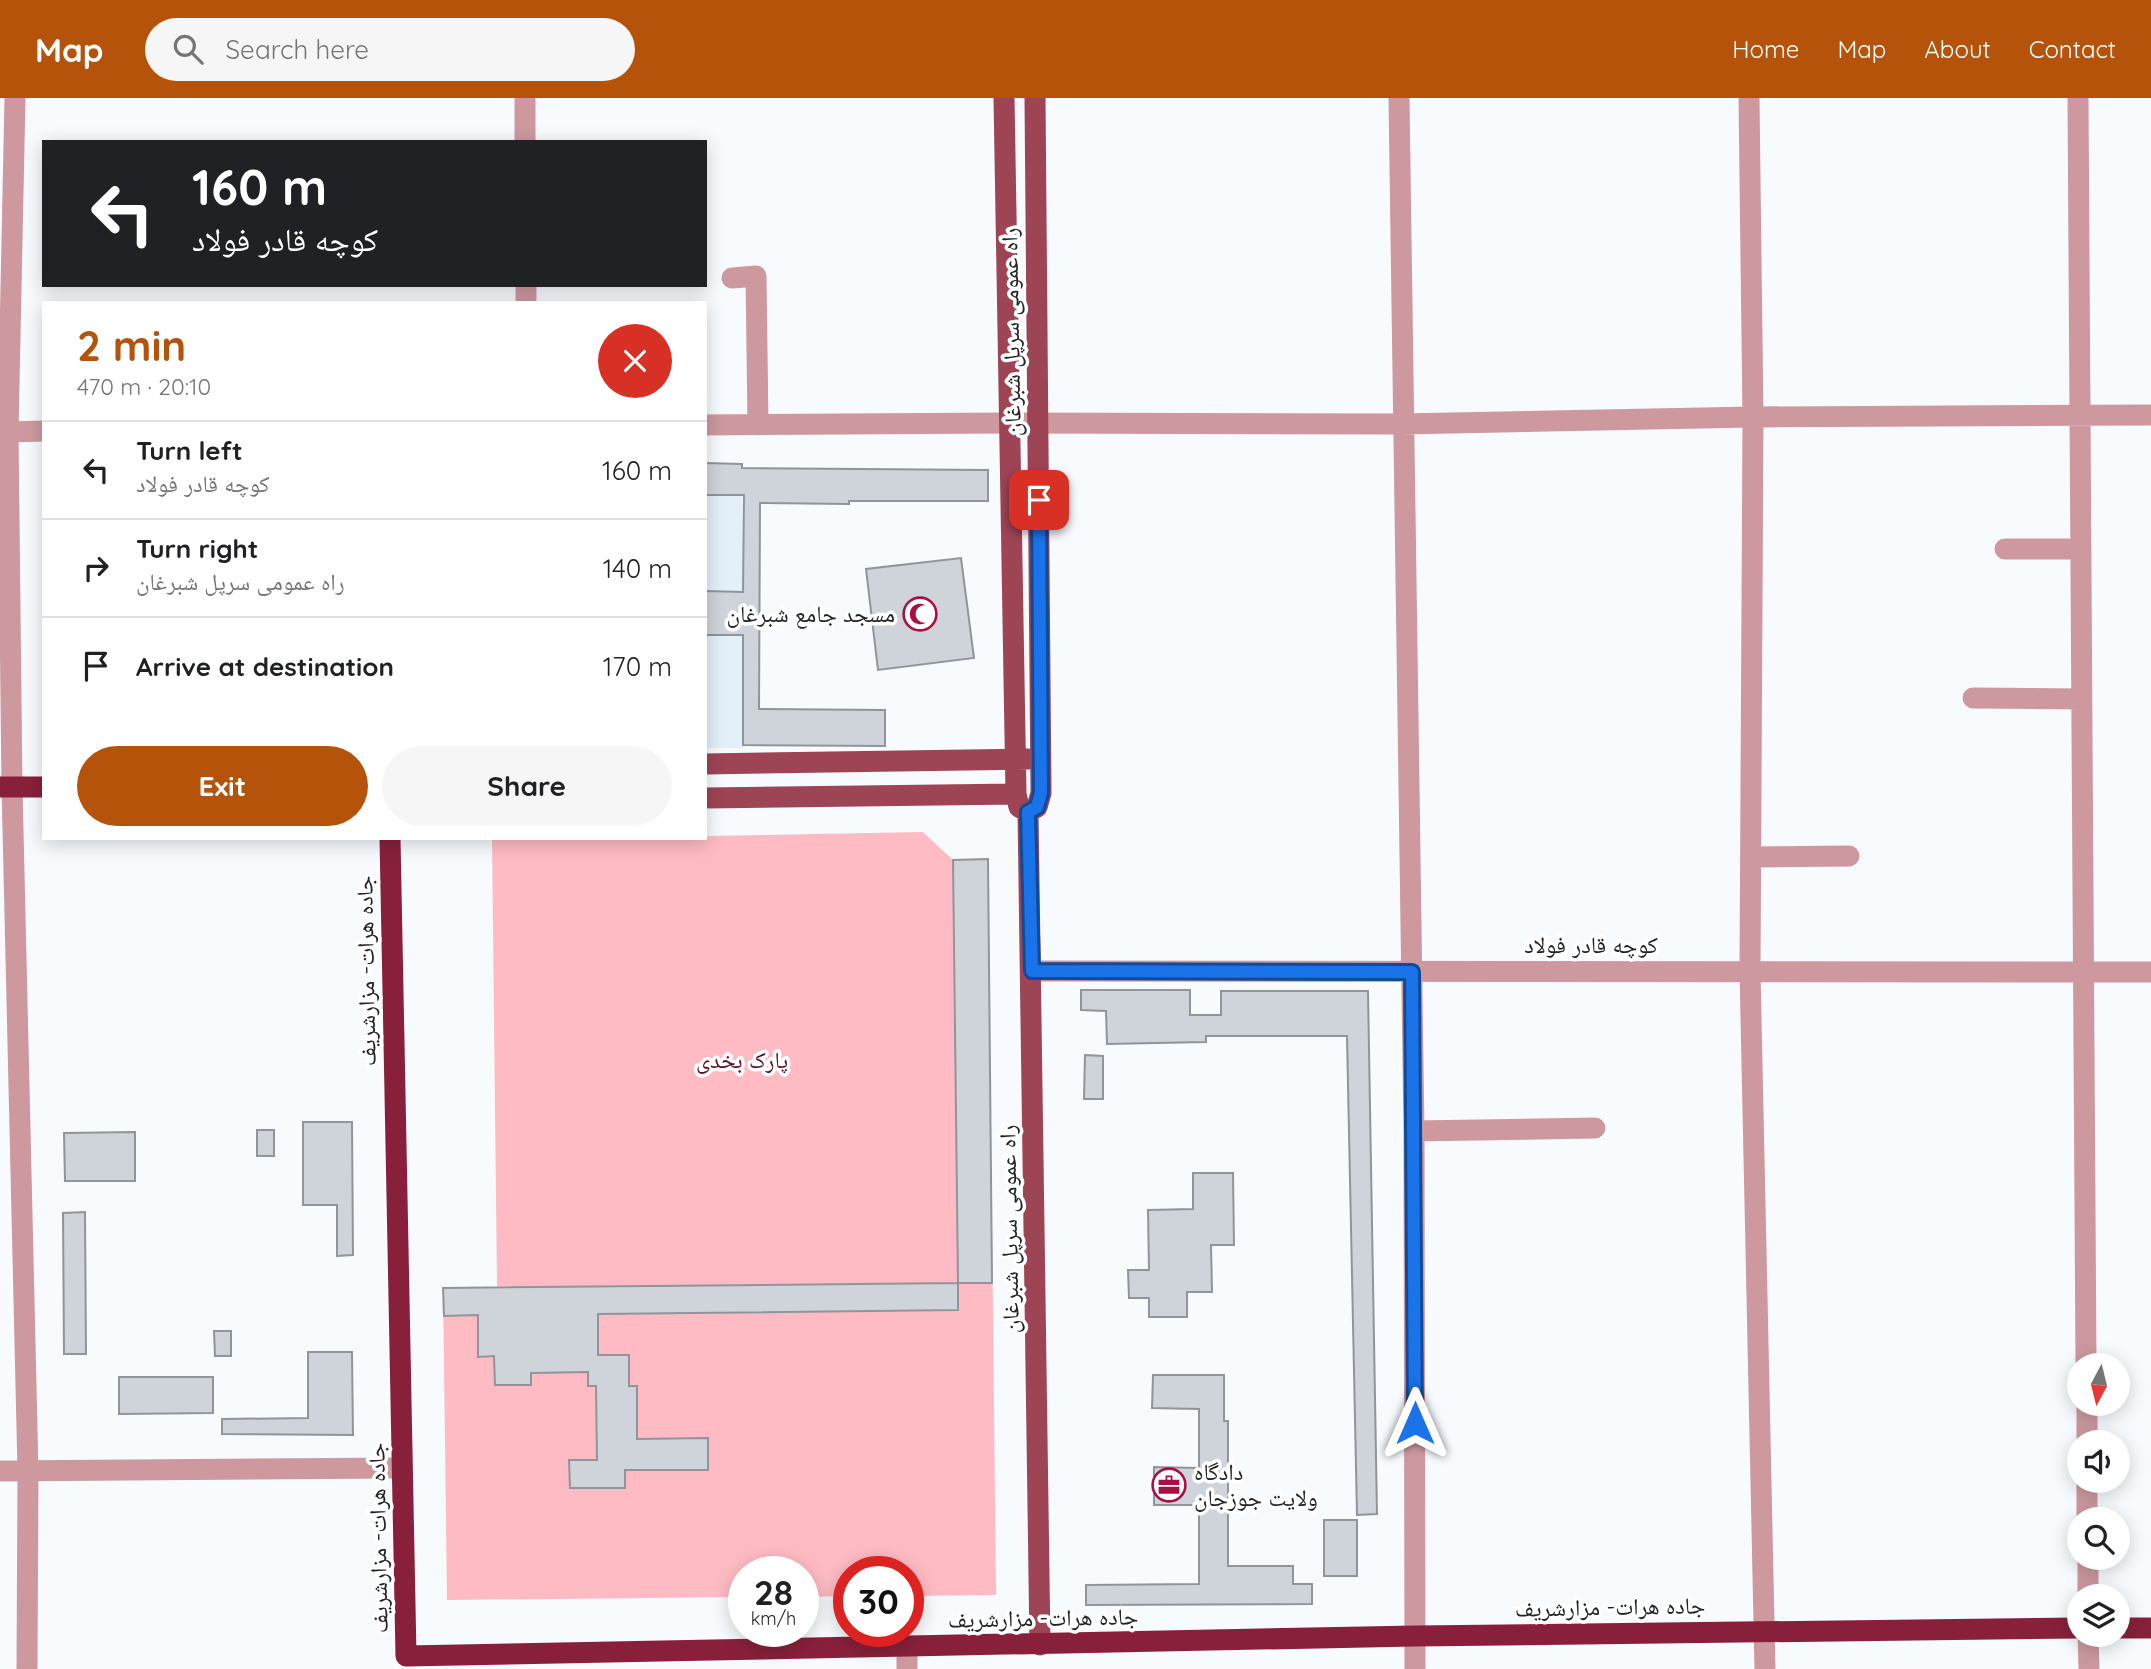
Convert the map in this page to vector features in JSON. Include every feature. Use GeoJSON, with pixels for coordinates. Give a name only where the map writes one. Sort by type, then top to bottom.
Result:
{"type":"FeatureCollection","features":[{"type":"Feature","properties":{"kind":"highway"},"geometry":{"type":"LineString","coordinates":[[6,787],[42,787]]}},
{"type":"Feature","properties":{"kind":"highway","name":"جاده هرات- مزارشریف"},"geometry":{"type":"LineString","coordinates":[[390,840],[406,1662],[907,1658],[1040,1645],[1415,1636],[2067,1628]]}},
{"type":"Feature","properties":{"kind":"highway"},"geometry":{"type":"LineString","coordinates":[[2130,1628],[2151,1628]]}},
{"type":"Feature","properties":{"kind":"main road","name":"راه عمومی سرپل شبرغان"},"geometry":{"type":"LineString","coordinates":[[1004,98],[1016,793]]}},
{"type":"Feature","properties":{"kind":"main road","name":"راه عمومی سرپل شبرغان"},"geometry":{"type":"LineString","coordinates":[[1035,98],[1041,793],[1037,807],[1028,812],[1040,1645]]}},
{"type":"Feature","properties":{"kind":"main road"},"geometry":{"type":"LineString","coordinates":[[707,764],[1041,759]]}},
{"type":"Feature","properties":{"kind":"main road"},"geometry":{"type":"LineString","coordinates":[[707,798],[1016,793],[1019,807],[1028,812]]}},
{"type":"Feature","properties":{"kind":"street"},"geometry":{"type":"LineString","coordinates":[[15,98],[8,432],[6,787],[28,1471],[27,1669]]}},
{"type":"Feature","properties":{"kind":"street"},"geometry":{"type":"LineString","coordinates":[[525,98],[525,140]]}},
{"type":"Feature","properties":{"kind":"street"},"geometry":{"type":"LineString","coordinates":[[1399,98],[1414,1131],[1415,1669]]}},
{"type":"Feature","properties":{"kind":"street"},"geometry":{"type":"LineString","coordinates":[[1749,98],[1753,417],[1750,971],[1765,1669]]}},
{"type":"Feature","properties":{"kind":"street"},"geometry":{"type":"LineString","coordinates":[[2078,98],[2086,1353]]}},
{"type":"Feature","properties":{"kind":"street"},"geometry":{"type":"LineString","coordinates":[[732,278],[756,276],[758,425]]}},
{"type":"Feature","properties":{"kind":"street"},"geometry":{"type":"LineString","coordinates":[[707,425],[1008,422],[1402,424],[1753,417],[2151,415]]}},
{"type":"Feature","properties":{"kind":"street"},"geometry":{"type":"LineString","coordinates":[[8,432],[42,431]]}},
{"type":"Feature","properties":{"kind":"street"},"geometry":{"type":"LineString","coordinates":[[2006,549],[2080,550]]}},
{"type":"Feature","properties":{"kind":"street"},"geometry":{"type":"LineString","coordinates":[[1973,698],[2081,699]]}},
{"type":"Feature","properties":{"kind":"street"},"geometry":{"type":"LineString","coordinates":[[1751,857],[1849,856]]}},
{"type":"Feature","properties":{"kind":"street","name":"کوچه قادر فولاد"},"geometry":{"type":"LineString","coordinates":[[1032,971],[2151,972]]}},
{"type":"Feature","properties":{"kind":"street"},"geometry":{"type":"LineString","coordinates":[[1414,1131],[1595,1128]]}},
{"type":"Feature","properties":{"kind":"street"},"geometry":{"type":"LineString","coordinates":[[0,1471],[402,1468]]}},
{"type":"Feature","properties":{"kind":"street"},"geometry":{"type":"LineString","coordinates":[[2088,1647],[2089,1669]]}},
{"type":"Feature","properties":{"kind":"shaded area"},"geometry":{"type":"Polygon","coordinates":[[[707,495],[742,495],[745,748],[707,748],[707,495]]]}},
{"type":"Feature","properties":{"kind":"green space","name":"پارک بخدی"},"geometry":{"type":"Polygon","coordinates":[[[923,832],[953,860],[988,859],[996,1595],[924,1596],[924,1556],[833,1556],[833,1596],[819,1597],[819,1556],[728,1556],[728,1597],[447,1600],[443,1288],[497,1287],[492,840],[707,840],[707,836],[923,832]]]}},
{"type":"Feature","properties":{"kind":"building"},"geometry":{"type":"Polygon","coordinates":[[[707,463],[742,464],[742,468],[988,470],[988,501],[760,503],[759,709],[885,710],[885,746],[743,745],[743,635],[707,635],[707,591],[743,592],[744,495],[707,495],[707,463]]]}},
{"type":"Feature","properties":{"kind":"building","name":"مسجد جامع شبرغان"},"geometry":{"type":"Polygon","coordinates":[[[961,558],[974,658],[878,670],[866,569],[961,558]]]}},
{"type":"Feature","properties":{"kind":"building"},"geometry":{"type":"Polygon","coordinates":[[[988,859],[992,1283],[958,1283],[953,860],[988,859]]]}},
{"type":"Feature","properties":{"kind":"building"},"geometry":{"type":"Polygon","coordinates":[[[1081,990],[1190,990],[1190,1015],[1221,1015],[1221,991],[1368,991],[1377,1514],[1357,1515],[1347,1036],[1206,1036],[1206,1042],[1107,1044],[1106,1011],[1081,1010],[1081,990]]]}},
{"type":"Feature","properties":{"kind":"building"},"geometry":{"type":"Polygon","coordinates":[[[1085,1055],[1103,1056],[1103,1099],[1084,1099],[1085,1055]]]}},
{"type":"Feature","properties":{"kind":"building"},"geometry":{"type":"Polygon","coordinates":[[[303,1122],[352,1122],[353,1255],[337,1256],[337,1205],[303,1205],[303,1122]]]}},
{"type":"Feature","properties":{"kind":"building"},"geometry":{"type":"Polygon","coordinates":[[[257,1130],[274,1130],[274,1156],[257,1156],[257,1130]]]}},
{"type":"Feature","properties":{"kind":"building"},"geometry":{"type":"Polygon","coordinates":[[[135,1132],[135,1181],[65,1181],[64,1133],[135,1132]]]}},
{"type":"Feature","properties":{"kind":"building"},"geometry":{"type":"Polygon","coordinates":[[[1193,1173],[1233,1173],[1234,1245],[1211,1245],[1212,1292],[1187,1292],[1187,1317],[1149,1317],[1149,1298],[1129,1298],[1128,1270],[1149,1270],[1148,1210],[1193,1209],[1193,1173]]]}},
{"type":"Feature","properties":{"kind":"building"},"geometry":{"type":"Polygon","coordinates":[[[85,1212],[86,1354],[64,1354],[63,1213],[85,1212]]]}},
{"type":"Feature","properties":{"kind":"building"},"geometry":{"type":"Polygon","coordinates":[[[958,1283],[958,1310],[598,1314],[598,1355],[629,1355],[629,1386],[637,1386],[637,1439],[708,1438],[708,1470],[625,1470],[625,1488],[570,1488],[569,1460],[597,1460],[596,1386],[588,1386],[588,1372],[531,1373],[531,1385],[495,1385],[494,1356],[478,1357],[478,1315],[444,1316],[443,1288],[958,1283]]]}},
{"type":"Feature","properties":{"kind":"building"},"geometry":{"type":"Polygon","coordinates":[[[214,1331],[231,1331],[231,1356],[215,1356],[214,1331]]]}},
{"type":"Feature","properties":{"kind":"building"},"geometry":{"type":"Polygon","coordinates":[[[308,1352],[352,1352],[353,1435],[222,1434],[222,1419],[308,1418],[308,1352]]]}},
{"type":"Feature","properties":{"kind":"building"},"geometry":{"type":"Polygon","coordinates":[[[1153,1375],[1224,1375],[1224,1421],[1228,1421],[1228,1566],[1293,1566],[1293,1584],[1312,1584],[1312,1604],[1086,1605],[1086,1585],[1199,1584],[1199,1505],[1154,1505],[1154,1467],[1199,1468],[1199,1409],[1152,1408],[1153,1375]]]}},
{"type":"Feature","properties":{"kind":"building"},"geometry":{"type":"Polygon","coordinates":[[[119,1377],[213,1377],[213,1413],[119,1414],[119,1377]]]}},
{"type":"Feature","properties":{"kind":"building"},"geometry":{"type":"Polygon","coordinates":[[[1324,1520],[1357,1520],[1357,1576],[1324,1576],[1324,1520]]]}},
{"type":"Feature","properties":{"kind":"place","name":"مسجد جامع شبرغان"},"geometry":{"type":"Point","coordinates":[920,614]}},
{"type":"Feature","properties":{"kind":"place","name":"دادگاه ولایت جوزجان"},"geometry":{"type":"Point","coordinates":[1169,1485]}},
{"type":"Feature","properties":{"kind":"route"},"geometry":{"type":"LineString","coordinates":[[1039,500],[1041,793],[1037,807],[1028,812],[1032,971],[1412,972],[1415,1423]]}}]}
